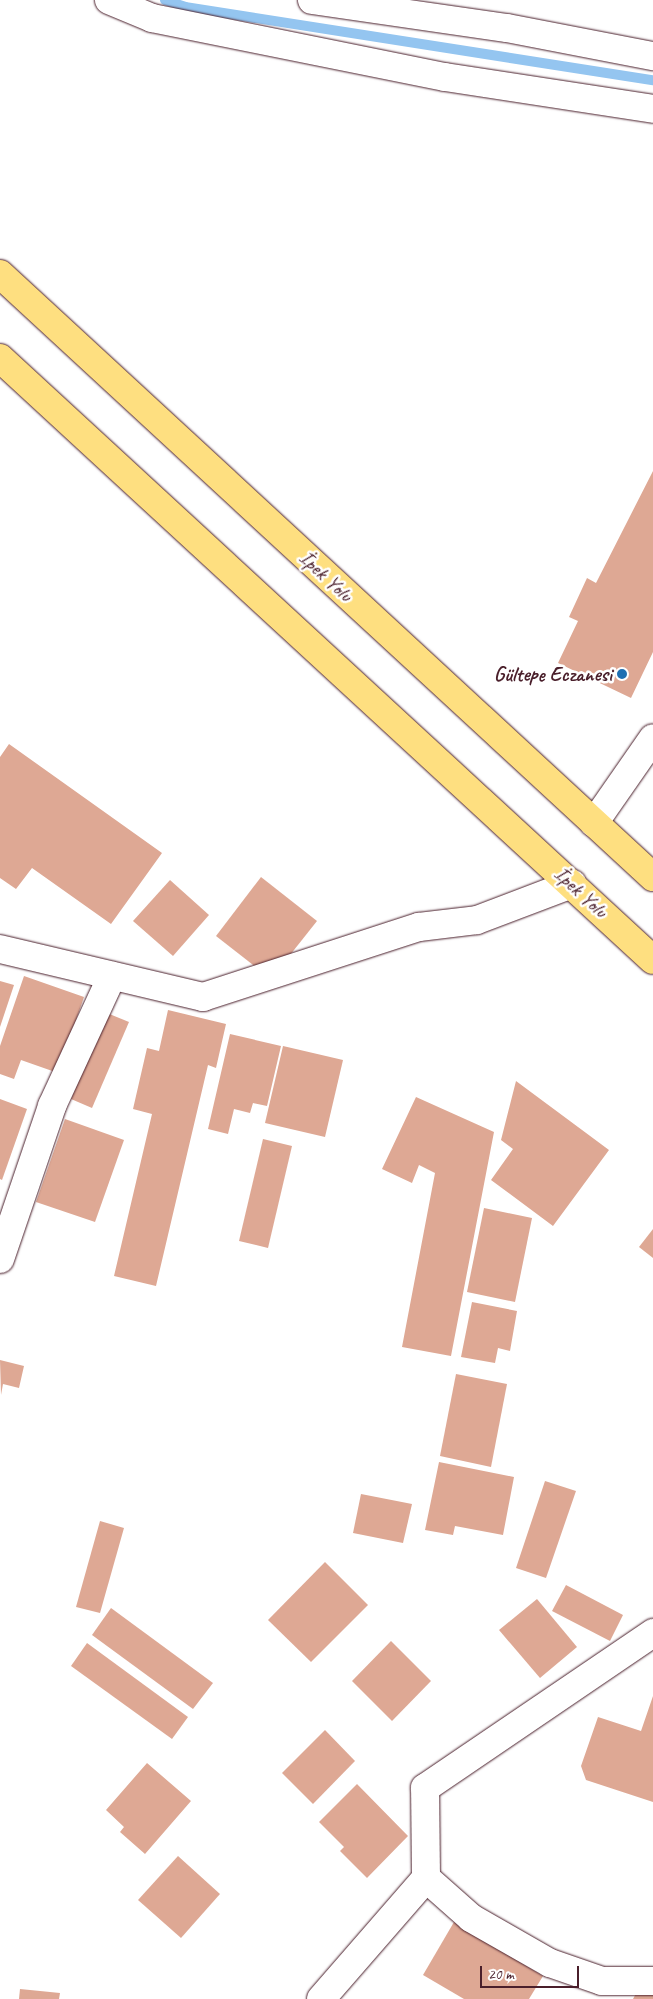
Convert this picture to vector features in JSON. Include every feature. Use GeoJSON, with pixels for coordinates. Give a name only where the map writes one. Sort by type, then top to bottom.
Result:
{"type":"FeatureCollection","features":[{"type":"Feature","properties":{"kind":"highway","name":"İpek Yolu"},"geometry":{"type":"LineString","coordinates":[[0,274],[653,877]]}},
{"type":"Feature","properties":{"kind":"highway","name":"İpek Yolu"},"geometry":{"type":"LineString","coordinates":[[0,358],[653,960]]}},
{"type":"Feature","properties":{"kind":"street"},"geometry":{"type":"LineString","coordinates":[[108,0],[152,18],[426,73],[653,109]]}},
{"type":"Feature","properties":{"kind":"street"},"geometry":{"type":"LineString","coordinates":[[312,0],[507,28],[653,56]]}},
{"type":"Feature","properties":{"kind":"street"},"geometry":{"type":"LineString","coordinates":[[594,823],[650,751]]}},
{"type":"Feature","properties":{"kind":"street"},"geometry":{"type":"LineString","coordinates":[[0,949],[203,997],[419,927],[477,920],[572,884]]}},
{"type":"Feature","properties":{"kind":"street"},"geometry":{"type":"LineString","coordinates":[[0,1259],[52,1106],[112,976]]}},
{"type":"Feature","properties":{"kind":"street"},"geometry":{"type":"LineString","coordinates":[[321,1999],[426,1878],[425,1788],[653,1634]]}},
{"type":"Feature","properties":{"kind":"street"},"geometry":{"type":"LineString","coordinates":[[426,1878],[470,1918],[550,1963],[602,1982],[653,1982]]}},
{"type":"Feature","properties":{"kind":"building"},"geometry":{"type":"Polygon","coordinates":[[[653,471],[653,652],[631,698],[558,663],[578,621],[569,617],[587,578],[596,583],[653,471]]]}},
{"type":"Feature","properties":{"kind":"building"},"geometry":{"type":"Polygon","coordinates":[[[9,744],[162,853],[111,924],[32,868],[16,889],[0,878],[0,757],[9,744]]]}},
{"type":"Feature","properties":{"kind":"building"},"geometry":{"type":"Polygon","coordinates":[[[261,877],[317,921],[271,979],[216,936],[261,877]]]}},
{"type":"Feature","properties":{"kind":"building"},"geometry":{"type":"Polygon","coordinates":[[[170,880],[209,915],[173,956],[133,921],[170,880]]]}},
{"type":"Feature","properties":{"kind":"building"},"geometry":{"type":"Polygon","coordinates":[[[24,976],[84,997],[58,1073],[21,1060],[14,1079],[0,1074],[0,1046],[24,976]]]}},
{"type":"Feature","properties":{"kind":"building"},"geometry":{"type":"Polygon","coordinates":[[[0,981],[14,985],[0,1027],[0,981]]]}},
{"type":"Feature","properties":{"kind":"building"},"geometry":{"type":"Polygon","coordinates":[[[168,1010],[226,1024],[216,1068],[208,1065],[156,1286],[114,1276],[152,1114],[133,1109],[147,1048],[159,1051],[168,1010]]]}},
{"type":"Feature","properties":{"kind":"building"},"geometry":{"type":"Polygon","coordinates":[[[107,1013],[129,1022],[92,1108],[71,1099],[107,1013]]]}},
{"type":"Feature","properties":{"kind":"building"},"geometry":{"type":"Polygon","coordinates":[[[230,1034],[281,1046],[267,1106],[253,1103],[250,1113],[234,1109],[228,1134],[208,1129],[230,1034]]]}},
{"type":"Feature","properties":{"kind":"building"},"geometry":{"type":"Polygon","coordinates":[[[283,1046],[343,1060],[325,1137],[265,1123],[283,1046]]]}},
{"type":"Feature","properties":{"kind":"building"},"geometry":{"type":"Polygon","coordinates":[[[516,1081],[609,1150],[553,1226],[491,1180],[513,1149],[501,1140],[516,1081]]]}},
{"type":"Feature","properties":{"kind":"building"},"geometry":{"type":"Polygon","coordinates":[[[416,1097],[494,1132],[451,1356],[402,1347],[435,1173],[419,1165],[412,1183],[382,1169],[416,1097]]]}},
{"type":"Feature","properties":{"kind":"building"},"geometry":{"type":"Polygon","coordinates":[[[0,1099],[27,1109],[2,1180],[0,1179],[0,1099]]]}},
{"type":"Feature","properties":{"kind":"building"},"geometry":{"type":"Polygon","coordinates":[[[65,1119],[124,1140],[95,1222],[36,1202],[65,1119]]]}},
{"type":"Feature","properties":{"kind":"building"},"geometry":{"type":"Polygon","coordinates":[[[263,1139],[292,1146],[268,1248],[239,1241],[263,1139]]]}},
{"type":"Feature","properties":{"kind":"building"},"geometry":{"type":"Polygon","coordinates":[[[484,1208],[532,1218],[515,1302],[467,1292],[484,1208]]]}},
{"type":"Feature","properties":{"kind":"building"},"geometry":{"type":"Polygon","coordinates":[[[653,1229],[653,1258],[639,1247],[653,1229]]]}},
{"type":"Feature","properties":{"kind":"building"},"geometry":{"type":"Polygon","coordinates":[[[472,1302],[517,1311],[510,1351],[498,1348],[495,1363],[461,1357],[472,1302]]]}},
{"type":"Feature","properties":{"kind":"building"},"geometry":{"type":"Polygon","coordinates":[[[0,1360],[24,1366],[19,1388],[3,1384],[1,1395],[0,1360]]]}},
{"type":"Feature","properties":{"kind":"building"},"geometry":{"type":"Polygon","coordinates":[[[456,1374],[507,1384],[491,1467],[440,1456],[456,1374]]]}},
{"type":"Feature","properties":{"kind":"building"},"geometry":{"type":"Polygon","coordinates":[[[439,1462],[514,1477],[503,1535],[455,1526],[453,1535],[425,1530],[439,1462]]]}},
{"type":"Feature","properties":{"kind":"building"},"geometry":{"type":"Polygon","coordinates":[[[545,1481],[576,1491],[546,1578],[516,1568],[545,1481]]]}},
{"type":"Feature","properties":{"kind":"building"},"geometry":{"type":"Polygon","coordinates":[[[361,1494],[412,1504],[403,1543],[353,1533],[361,1494]]]}},
{"type":"Feature","properties":{"kind":"building"},"geometry":{"type":"Polygon","coordinates":[[[100,1521],[124,1528],[100,1613],[76,1607],[100,1521]]]}},
{"type":"Feature","properties":{"kind":"building"},"geometry":{"type":"Polygon","coordinates":[[[325,1562],[368,1605],[311,1662],[268,1620],[325,1562]]]}},
{"type":"Feature","properties":{"kind":"building"},"geometry":{"type":"Polygon","coordinates":[[[566,1585],[623,1615],[610,1641],[552,1611],[566,1585]]]}},
{"type":"Feature","properties":{"kind":"building"},"geometry":{"type":"Polygon","coordinates":[[[537,1599],[577,1647],[540,1678],[499,1630],[537,1599]]]}},
{"type":"Feature","properties":{"kind":"building"},"geometry":{"type":"Polygon","coordinates":[[[111,1608],[213,1683],[193,1709],[92,1635],[111,1608]]]}},
{"type":"Feature","properties":{"kind":"building"},"geometry":{"type":"Polygon","coordinates":[[[391,1641],[431,1681],[392,1721],[352,1681],[391,1641]]]}},
{"type":"Feature","properties":{"kind":"building"},"geometry":{"type":"Polygon","coordinates":[[[87,1643],[188,1717],[172,1739],[71,1666],[87,1643]]]}},
{"type":"Feature","properties":{"kind":"building"},"geometry":{"type":"Polygon","coordinates":[[[653,1696],[653,1802],[586,1780],[581,1766],[598,1717],[641,1731],[653,1696]]]}},
{"type":"Feature","properties":{"kind":"building"},"geometry":{"type":"Polygon","coordinates":[[[325,1730],[355,1761],[313,1804],[282,1773],[325,1730]]]}},
{"type":"Feature","properties":{"kind":"building"},"geometry":{"type":"Polygon","coordinates":[[[147,1763],[191,1801],[145,1854],[120,1832],[124,1827],[106,1810],[147,1763]]]}},
{"type":"Feature","properties":{"kind":"building"},"geometry":{"type":"Polygon","coordinates":[[[357,1784],[408,1836],[367,1878],[340,1851],[344,1847],[319,1822],[357,1784]]]}},
{"type":"Feature","properties":{"kind":"building"},"geometry":{"type":"Polygon","coordinates":[[[178,1856],[220,1894],[181,1938],[138,1900],[178,1856]]]}},
{"type":"Feature","properties":{"kind":"building"},"geometry":{"type":"Polygon","coordinates":[[[454,1922],[543,1976],[529,1999],[464,1999],[423,1975],[454,1922]]]}},
{"type":"Feature","properties":{"kind":"building"},"geometry":{"type":"Polygon","coordinates":[[[641,1984],[653,1990],[653,1999],[633,1999],[641,1984]]]}},
{"type":"Feature","properties":{"kind":"building"},"geometry":{"type":"Polygon","coordinates":[[[20,1989],[60,1993],[59,1999],[19,1999],[20,1989]]]}},
{"type":"Feature","properties":{"kind":"waterway"},"geometry":{"type":"LineString","coordinates":[[165,0],[185,7],[653,80]]}},
{"type":"Feature","properties":{"kind":"place","name":"Gültepe Eczanesi"},"geometry":{"type":"Point","coordinates":[622,674]}}]}
